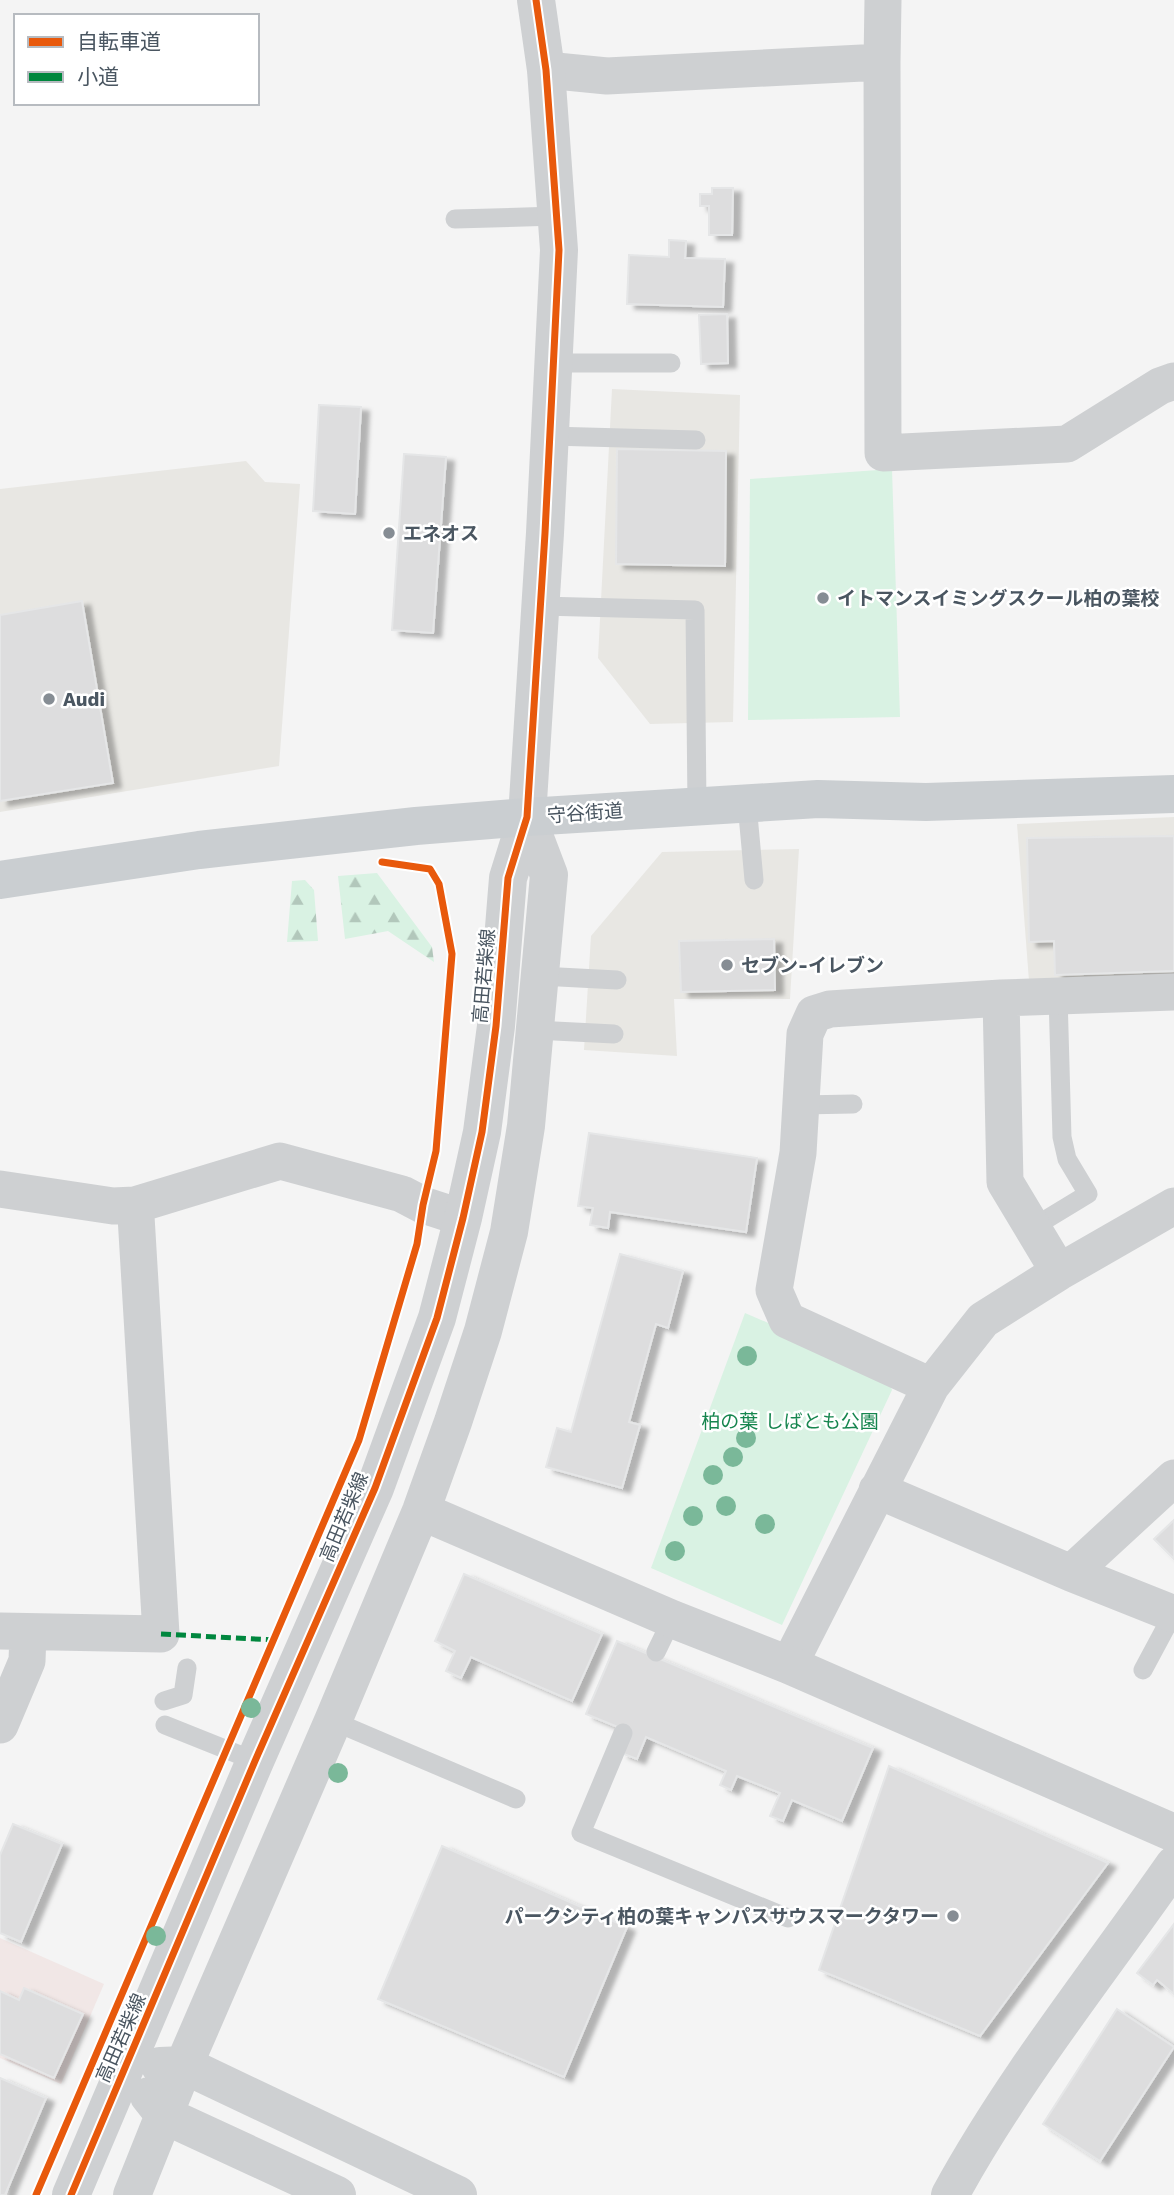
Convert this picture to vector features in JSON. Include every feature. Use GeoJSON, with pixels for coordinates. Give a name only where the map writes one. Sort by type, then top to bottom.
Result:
{"type":"FeatureCollection","features":[{"type":"Feature","properties":{"kind":"main road","name":"守谷街道"},"geometry":{"type":"LineString","coordinates":[[0,880],[199,850],[416,826],[527,817],[818,799],[926,802],[1174,794]]}},
{"type":"Feature","properties":{"kind":"street"},"geometry":{"type":"LineString","coordinates":[[132,2195],[184,2065],[421,1511],[483,1331],[509,1232],[526,1126],[549,875],[527,817],[559,250],[546,70],[536,0]]}},
{"type":"Feature","properties":{"kind":"street"},"geometry":{"type":"LineString","coordinates":[[883,0],[883,453],[1067,444],[1160,386],[1174,381]]}},
{"type":"Feature","properties":{"kind":"street"},"geometry":{"type":"LineString","coordinates":[[546,70],[607,76],[883,62]]}},
{"type":"Feature","properties":{"kind":"street","name":"高田若柴線"},"geometry":{"type":"LineString","coordinates":[[71,2195],[375,1488],[438,1318],[482,1132],[496,1026],[508,878],[527,817]]}},
{"type":"Feature","properties":{"kind":"street"},"geometry":{"type":"LineString","coordinates":[[931,1386],[787,1320],[774,1290],[798,1153],[805,1034],[814,1014],[831,1009],[1001,998],[1174,992]]}},
{"type":"Feature","properties":{"kind":"street"},"geometry":{"type":"LineString","coordinates":[[1001,998],[1004,1182],[1059,1272]]}},
{"type":"Feature","properties":{"kind":"street"},"geometry":{"type":"LineString","coordinates":[[0,1189],[113,1206],[135,1206],[280,1161],[402,1194],[423,1205],[463,1219]]}},
{"type":"Feature","properties":{"kind":"street"},"geometry":{"type":"LineString","coordinates":[[789,1665],[931,1386],[983,1320],[1059,1272],[1174,1206]]}},
{"type":"Feature","properties":{"kind":"street"},"geometry":{"type":"LineString","coordinates":[[0,1725],[27,1661],[14,1632],[161,1634],[136,1216]]}},
{"type":"Feature","properties":{"kind":"street"},"geometry":{"type":"LineString","coordinates":[[1071,1573],[1174,1478]]}},
{"type":"Feature","properties":{"kind":"street"},"geometry":{"type":"LineString","coordinates":[[877,1490],[1174,1614]]}},
{"type":"Feature","properties":{"kind":"street"},"geometry":{"type":"LineString","coordinates":[[421,1511],[664,1635],[789,1665],[1174,1833]]}},
{"type":"Feature","properties":{"kind":"street"},"geometry":{"type":"LineString","coordinates":[[950,2195],[974,2150],[1075,2001],[1174,1865]]}},
{"type":"Feature","properties":{"kind":"street"},"geometry":{"type":"LineString","coordinates":[[125,2067],[184,2065],[458,2195]]}},
{"type":"Feature","properties":{"kind":"street"},"geometry":{"type":"LineString","coordinates":[[125,2067],[164,2115],[337,2195]]}},
{"type":"Feature","properties":{"kind":"lane"},"geometry":{"type":"LineString","coordinates":[[455,219],[557,216]]}},
{"type":"Feature","properties":{"kind":"lane"},"geometry":{"type":"LineString","coordinates":[[554,363],[671,363]]}},
{"type":"Feature","properties":{"kind":"lane"},"geometry":{"type":"LineString","coordinates":[[550,436],[696,440]]}},
{"type":"Feature","properties":{"kind":"lane"},"geometry":{"type":"LineString","coordinates":[[541,606],[695,610],[697,807]]}},
{"type":"Feature","properties":{"kind":"lane"},"geometry":{"type":"LineString","coordinates":[[747,804],[754,880]]}},
{"type":"Feature","properties":{"kind":"lane"},"geometry":{"type":"LineString","coordinates":[[540,976],[617,980]]}},
{"type":"Feature","properties":{"kind":"lane"},"geometry":{"type":"LineString","coordinates":[[1032,1228],[1088,1194],[1067,1159],[1062,1137],[1058,995]]}},
{"type":"Feature","properties":{"kind":"lane"},"geometry":{"type":"LineString","coordinates":[[535,1030],[614,1034]]}},
{"type":"Feature","properties":{"kind":"lane"},"geometry":{"type":"LineString","coordinates":[[801,1105],[853,1104]]}},
{"type":"Feature","properties":{"kind":"lane"},"geometry":{"type":"LineString","coordinates":[[1143,1670],[1174,1614]]}},
{"type":"Feature","properties":{"kind":"lane"},"geometry":{"type":"LineString","coordinates":[[164,1701],[183,1695],[187,1668]]}},
{"type":"Feature","properties":{"kind":"lane"},"geometry":{"type":"LineString","coordinates":[[333,1721],[516,1799]]}},
{"type":"Feature","properties":{"kind":"lane"},"geometry":{"type":"LineString","coordinates":[[165,1725],[256,1761]]}},
{"type":"Feature","properties":{"kind":"lane"},"geometry":{"type":"LineString","coordinates":[[622,1732],[581,1833],[788,1917]]}},
{"type":"Feature","properties":{"kind":"shaded area"},"geometry":{"type":"Polygon","coordinates":[[[612,389],[740,395],[733,722],[650,724],[598,658],[612,389]]]}},
{"type":"Feature","properties":{"kind":"shaded area"},"geometry":{"type":"Polygon","coordinates":[[[246,461],[265,482],[300,484],[279,766],[0,812],[0,489],[246,461]]]}},
{"type":"Feature","properties":{"kind":"shaded area"},"geometry":{"type":"Polygon","coordinates":[[[1174,817],[1174,974],[1029,981],[1017,824],[1174,817]]]}},
{"type":"Feature","properties":{"kind":"shaded area"},"geometry":{"type":"Polygon","coordinates":[[[799,849],[790,999],[674,999],[677,1056],[584,1050],[591,936],[662,852],[799,849]]]}},
{"type":"Feature","properties":{"kind":"shaded area"},"geometry":{"type":"Polygon","coordinates":[[[0,1938],[104,1984],[61,2084],[0,2058],[0,1938]]]}},
{"type":"Feature","properties":{"kind":"green space","name":"イトマンスイミングスクール柏の葉校"},"geometry":{"type":"Polygon","coordinates":[[[892,469],[900,717],[748,720],[750,479],[892,469]]]}},
{"type":"Feature","properties":{"kind":"green space"},"geometry":{"type":"Polygon","coordinates":[[[377,873],[432,947],[434,962],[388,931],[345,939],[338,876],[377,873]]]}},
{"type":"Feature","properties":{"kind":"green space"},"geometry":{"type":"Polygon","coordinates":[[[305,880],[314,890],[318,941],[287,942],[292,881],[305,880]]]}},
{"type":"Feature","properties":{"kind":"green space","name":"柏の葉 しばとも公園"},"geometry":{"type":"Polygon","coordinates":[[[745,1313],[886,1374],[892,1390],[782,1625],[651,1568],[745,1313]]]}},
{"type":"Feature","properties":{"kind":"building"},"geometry":{"type":"Polygon","coordinates":[[[712,188],[733,188],[732,235],[709,235],[709,206],[700,206],[700,194],[712,194],[712,188]]]}},
{"type":"Feature","properties":{"kind":"building"},"geometry":{"type":"Polygon","coordinates":[[[669,240],[686,241],[685,258],[725,259],[723,307],[627,304],[629,255],[669,257],[669,240]]]}},
{"type":"Feature","properties":{"kind":"building"},"geometry":{"type":"Polygon","coordinates":[[[727,314],[728,363],[701,364],[699,315],[727,314]]]}},
{"type":"Feature","properties":{"kind":"building"},"geometry":{"type":"Polygon","coordinates":[[[319,405],[361,407],[355,514],[313,511],[319,405]]]}},
{"type":"Feature","properties":{"kind":"building"},"geometry":{"type":"Polygon","coordinates":[[[617,449],[726,451],[725,566],[616,564],[617,449]]]}},
{"type":"Feature","properties":{"kind":"building"},"geometry":{"type":"Polygon","coordinates":[[[404,454],[446,457],[433,633],[392,630],[404,454]]]}},
{"type":"Feature","properties":{"kind":"building","name":"Audi"},"geometry":{"type":"Polygon","coordinates":[[[82,601],[113,783],[0,801],[0,615],[82,601]]]}},
{"type":"Feature","properties":{"kind":"building"},"geometry":{"type":"Polygon","coordinates":[[[1174,836],[1174,971],[1055,975],[1054,941],[1029,942],[1027,838],[1174,836]]]}},
{"type":"Feature","properties":{"kind":"building","name":"セブン-イレブン"},"geometry":{"type":"Polygon","coordinates":[[[774,939],[775,990],[681,992],[679,941],[774,939]]]}},
{"type":"Feature","properties":{"kind":"building"},"geometry":{"type":"Polygon","coordinates":[[[589,1133],[757,1158],[746,1232],[610,1212],[608,1228],[590,1225],[593,1208],[578,1206],[589,1133]]]}},
{"type":"Feature","properties":{"kind":"building"},"geometry":{"type":"Polygon","coordinates":[[[620,1254],[683,1271],[668,1328],[656,1324],[629,1422],[640,1425],[622,1488],[546,1467],[557,1428],[571,1432],[620,1254]]]}},
{"type":"Feature","properties":{"kind":"building"},"geometry":{"type":"Polygon","coordinates":[[[1174,1520],[1174,1559],[1154,1539],[1174,1520]]]}},
{"type":"Feature","properties":{"kind":"building"},"geometry":{"type":"Polygon","coordinates":[[[464,1574],[602,1634],[572,1701],[471,1657],[461,1678],[446,1671],[455,1651],[435,1641],[464,1574]]]}},
{"type":"Feature","properties":{"kind":"building"},"geometry":{"type":"Polygon","coordinates":[[[617,1641],[873,1748],[842,1821],[792,1800],[783,1821],[770,1816],[780,1793],[737,1776],[731,1790],[720,1785],[726,1771],[646,1737],[637,1759],[621,1753],[630,1732],[586,1714],[617,1641]]]}},
{"type":"Feature","properties":{"kind":"building","name":"パークシティ柏の葉キャンパスサウスマークタワー"},"geometry":{"type":"Polygon","coordinates":[[[889,1766],[1108,1863],[980,2036],[819,1970],[889,1766]]]}},
{"type":"Feature","properties":{"kind":"building"},"geometry":{"type":"Polygon","coordinates":[[[13,1824],[62,1844],[21,1942],[0,1933],[0,1855],[13,1824]]]}},
{"type":"Feature","properties":{"kind":"building"},"geometry":{"type":"Polygon","coordinates":[[[442,1846],[627,1927],[564,2077],[378,1999],[442,1846]]]}},
{"type":"Feature","properties":{"kind":"building"},"geometry":{"type":"Polygon","coordinates":[[[1174,1924],[1174,1994],[1157,1980],[1153,1985],[1137,1973],[1174,1924]]]}},
{"type":"Feature","properties":{"kind":"building"},"geometry":{"type":"Polygon","coordinates":[[[24,1988],[83,2014],[54,2078],[0,2054],[0,1991],[19,2000],[24,1988]]]}},
{"type":"Feature","properties":{"kind":"building"},"geometry":{"type":"Polygon","coordinates":[[[1117,2009],[1174,2047],[1100,2161],[1043,2124],[1117,2009]]]}},
{"type":"Feature","properties":{"kind":"building"},"geometry":{"type":"Polygon","coordinates":[[[0,2078],[46,2098],[5,2195],[0,2195],[0,2078]]]}},
{"type":"Feature","properties":{"kind":"marked path"},"geometry":{"type":"LineString","coordinates":[[161,1634],[274,1640]]}},
{"type":"Feature","properties":{"kind":"cycle path"},"geometry":{"type":"LineString","coordinates":[[71,2195],[255,1761],[375,1488],[437,1318],[482,1132],[496,1026],[508,878],[527,817],[559,250],[546,70],[536,0]]}},
{"type":"Feature","properties":{"kind":"cycle path"},"geometry":{"type":"LineString","coordinates":[[36,2195],[359,1440],[417,1244],[436,1151],[452,954],[439,884],[430,869],[382,862]]}},
{"type":"Feature","properties":{"kind":"place","name":"エネオス"},"geometry":{"type":"Point","coordinates":[389,533]}},
{"type":"Feature","properties":{"kind":"place","name":"イトマンスイミングスクール柏の葉校"},"geometry":{"type":"Point","coordinates":[823,598]}},
{"type":"Feature","properties":{"kind":"place","name":"Audi"},"geometry":{"type":"Point","coordinates":[49,699]}},
{"type":"Feature","properties":{"kind":"place","name":"セブン-イレブン"},"geometry":{"type":"Point","coordinates":[727,965]}},
{"type":"Feature","properties":{"kind":"place","name":"パークシティ柏の葉キャンパスサウスマークタワー"},"geometry":{"type":"Point","coordinates":[953,1916]}}]}
